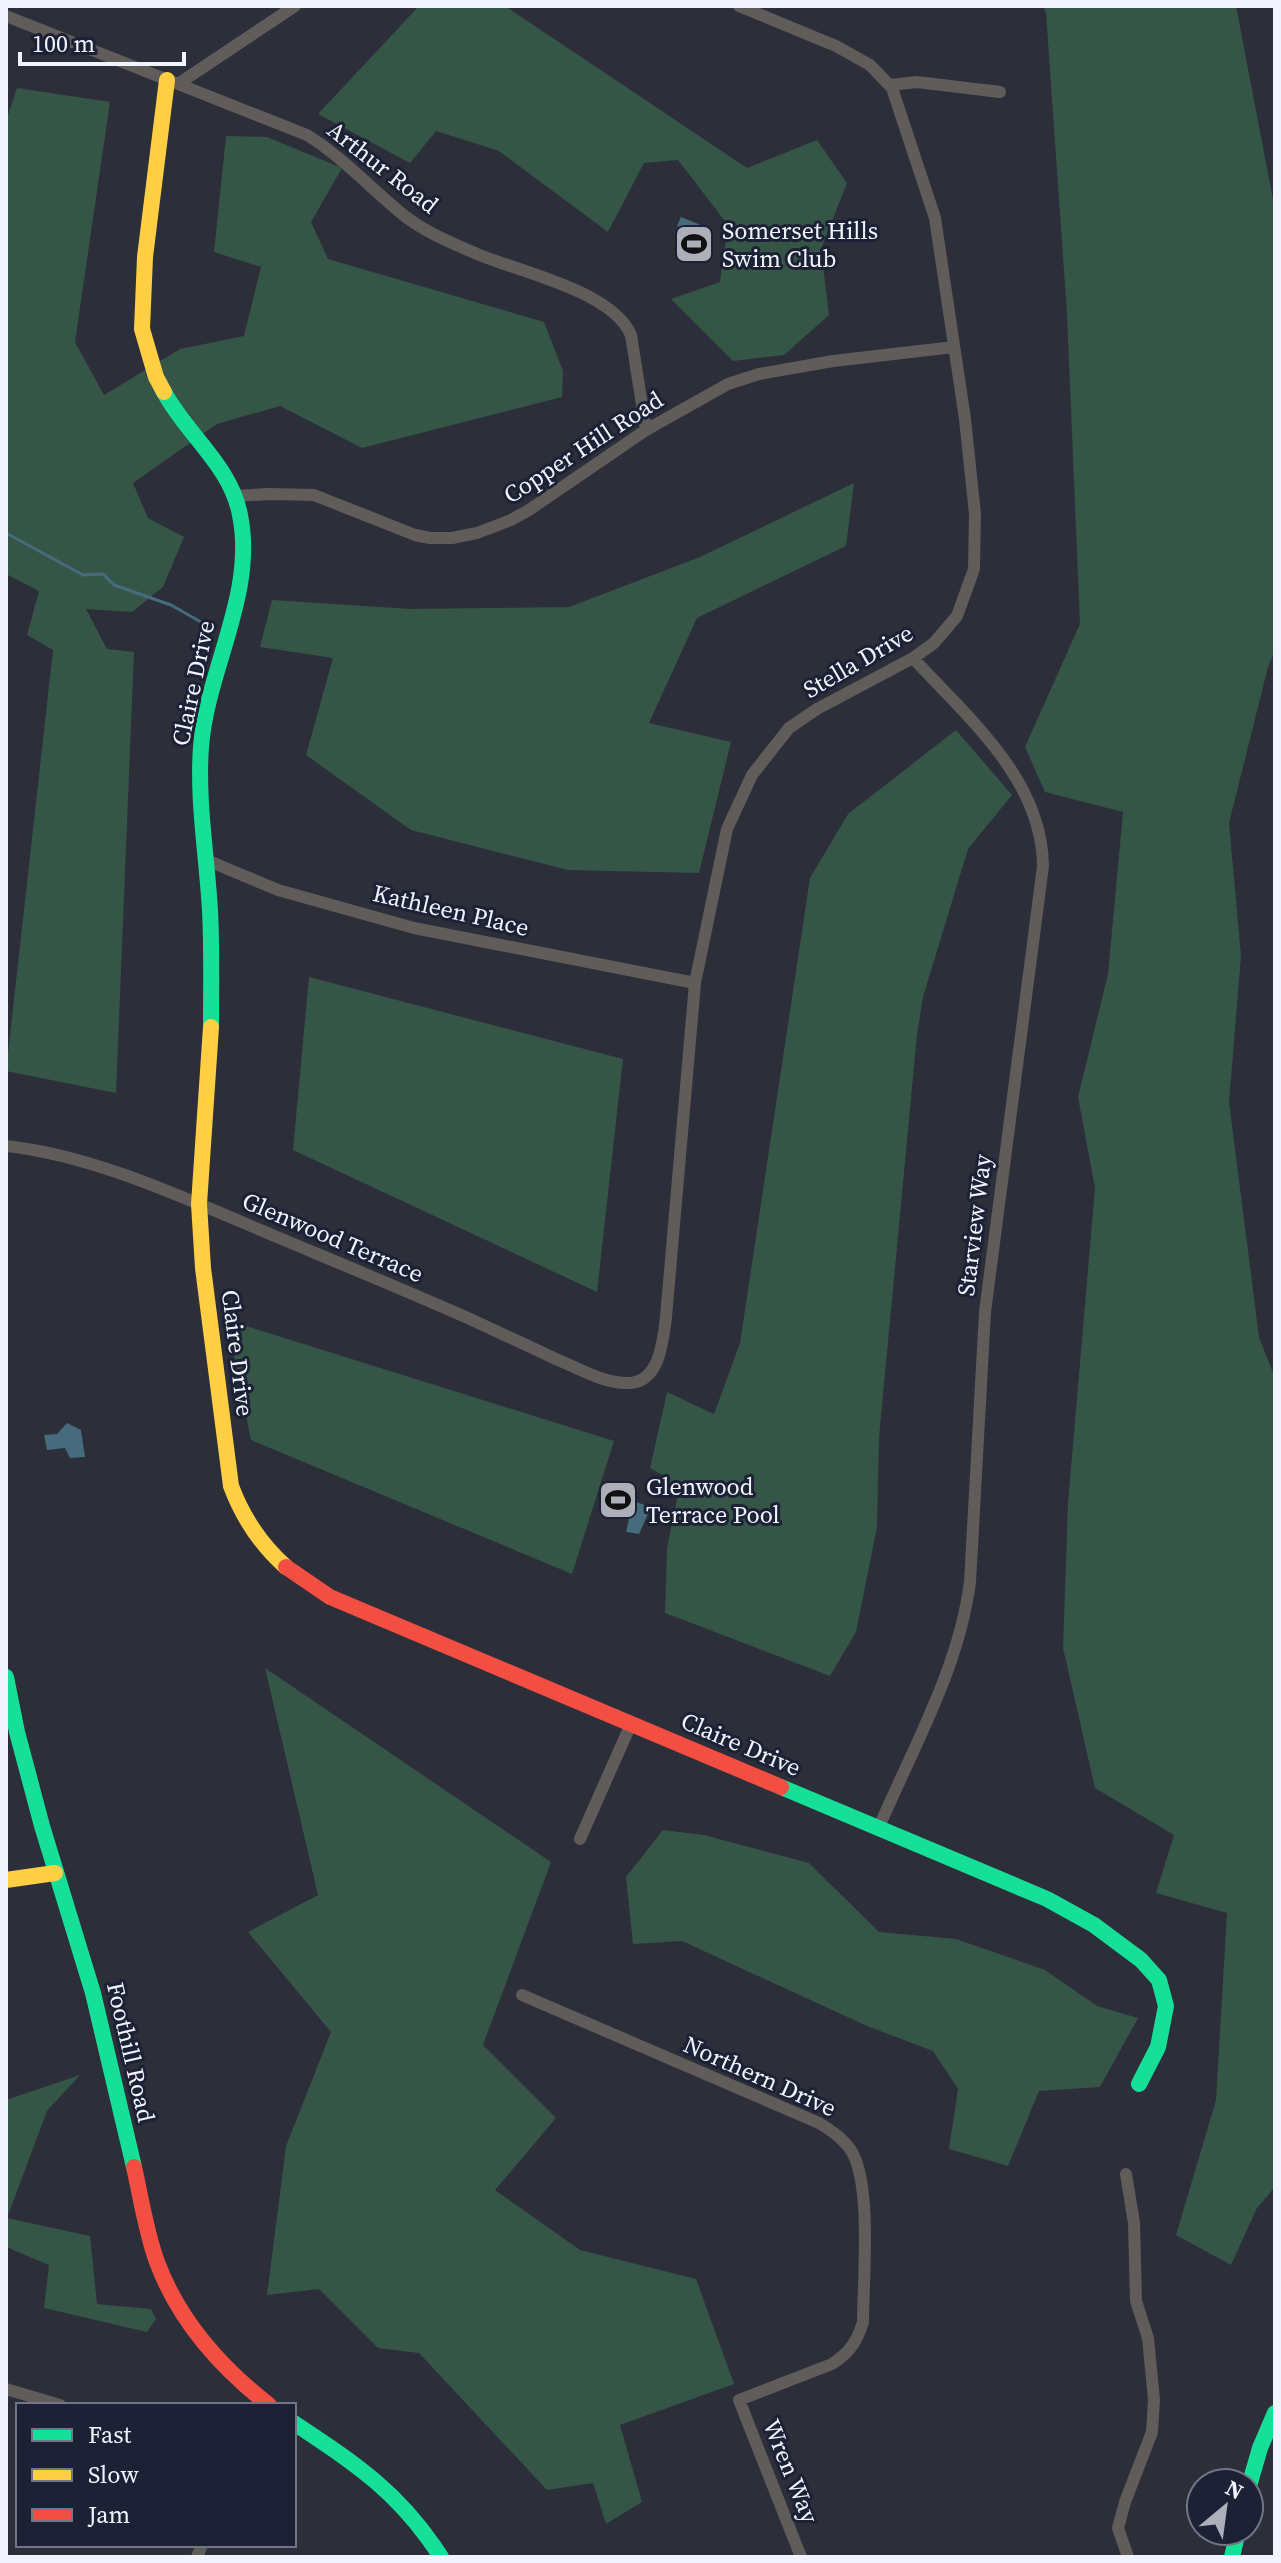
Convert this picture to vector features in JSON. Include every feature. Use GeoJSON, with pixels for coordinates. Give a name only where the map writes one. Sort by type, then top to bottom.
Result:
{"type":"FeatureCollection","features":[{"type":"Feature","properties":{"kind":"street"},"geometry":{"type":"LineString","coordinates":[[172,82],[295,6]]}},
{"type":"Feature","properties":{"kind":"street","name":"Stella Drive"},"geometry":{"type":"LineString","coordinates":[[637,1381],[651,1371],[661,1350],[695,983],[727,829],[752,775],[789,728],[934,643],[957,616],[974,569],[975,514],[934,214],[890,85],[870,65],[836,46],[739,6]]}},
{"type":"Feature","properties":{"kind":"street","name":"Arthur Road"},"geometry":{"type":"LineString","coordinates":[[6,16],[307,135],[332,151],[419,226],[477,254],[587,296],[612,310],[626,323],[631,335],[646,430]]}},
{"type":"Feature","properties":{"kind":"street","name":"Claire Drive"},"geometry":{"type":"LineString","coordinates":[[172,82],[145,257],[142,329],[156,377],[169,401],[224,472],[235,496],[245,550],[241,579],[212,684],[201,746],[200,801],[210,911],[211,1030],[199,1204],[203,1268],[231,1486],[236,1501],[259,1540],[306,1585],[330,1597],[879,1827],[1078,1914],[1109,1933],[1158,1978],[1166,2008],[1159,2046],[1139,2084]]}},
{"type":"Feature","properties":{"kind":"street"},"geometry":{"type":"LineString","coordinates":[[890,85],[917,82],[1000,92]]}},
{"type":"Feature","properties":{"kind":"street","name":"Copper Hill Road"},"geometry":{"type":"LineString","coordinates":[[235,496],[314,495],[415,535],[452,538],[477,533],[511,520],[646,430],[728,384],[759,374],[833,361],[954,347]]}},
{"type":"Feature","properties":{"kind":"street","name":"Starview Way"},"geometry":{"type":"LineString","coordinates":[[879,1827],[946,1674],[966,1614],[985,1312],[1043,866],[1043,841],[1025,790],[979,730],[913,658]]}},
{"type":"Feature","properties":{"kind":"street","name":"Kathleen Place"},"geometry":{"type":"LineString","coordinates":[[204,859],[278,890],[414,928],[695,983]]}},
{"type":"Feature","properties":{"kind":"street","name":"Glenwood Terrace"},"geometry":{"type":"LineString","coordinates":[[6,1146],[45,1152],[117,1173],[442,1306],[596,1377],[628,1384],[637,1381]]}},
{"type":"Feature","properties":{"kind":"street","name":"Foothill Road"},"geometry":{"type":"LineString","coordinates":[[6,1677],[17,1732],[55,1873],[71,1915],[93,1993],[156,2260],[166,2286],[193,2332],[265,2403]]}},
{"type":"Feature","properties":{"kind":"street"},"geometry":{"type":"LineString","coordinates":[[580,1839],[631,1724]]}},
{"type":"Feature","properties":{"kind":"street"},"geometry":{"type":"LineString","coordinates":[[6,1880],[55,1873]]}},
{"type":"Feature","properties":{"kind":"street","name":"Northern Drive"},"geometry":{"type":"LineString","coordinates":[[522,1995],[819,2123],[840,2136],[851,2151],[862,2197],[863,2322],[859,2335],[846,2355],[832,2364],[739,2400]]}},
{"type":"Feature","properties":{"kind":"street"},"geometry":{"type":"LineString","coordinates":[[1126,2174],[1134,2223],[1136,2301],[1148,2338],[1154,2400],[1152,2432],[1118,2528],[1128,2557]]}},
{"type":"Feature","properties":{"kind":"street"},"geometry":{"type":"LineString","coordinates":[[6,2389],[53,2403]]}},
{"type":"Feature","properties":{"kind":"street","name":"Wren Way"},"geometry":{"type":"LineString","coordinates":[[739,2400],[801,2557]]}},
{"type":"Feature","properties":{"kind":"street"},"geometry":{"type":"LineString","coordinates":[[1254,2467],[1275,2413]]}},
{"type":"Feature","properties":{"kind":"street"},"geometry":{"type":"LineString","coordinates":[[296,2424],[368,2471],[388,2488],[409,2511],[441,2557]]}},
{"type":"Feature","properties":{"kind":"green space"},"geometry":{"type":"Polygon","coordinates":[[[419,6],[505,6],[747,168],[817,140],[847,183],[821,249],[829,315],[784,355],[733,361],[671,299],[720,282],[728,225],[678,160],[644,163],[608,232],[499,151],[436,131],[410,163],[318,114],[419,6]]]}},
{"type":"Feature","properties":{"kind":"green space"},"geometry":{"type":"Polygon","coordinates":[[[1043,6],[1236,6],[1275,210],[1275,650],[1229,823],[1241,956],[1229,1102],[1259,1337],[1275,1378],[1275,2187],[1257,2208],[1231,2265],[1176,2235],[1216,2100],[1227,1913],[1156,1893],[1174,1835],[1095,1788],[1063,1648],[1068,1503],[1095,1188],[1078,1097],[1108,974],[1123,812],[1045,792],[1025,747],[1080,624],[1067,314],[1046,13],[1043,6]]]}},
{"type":"Feature","properties":{"kind":"green space"},"geometry":{"type":"Polygon","coordinates":[[[17,88],[110,102],[75,342],[104,395],[180,349],[244,336],[261,267],[214,252],[226,136],[267,137],[342,168],[311,222],[328,259],[544,322],[563,371],[562,397],[362,448],[280,406],[217,424],[133,483],[148,518],[184,537],[163,587],[132,612],[86,609],[107,649],[134,652],[116,1093],[6,1071],[53,650],[27,635],[39,591],[6,574],[6,121],[17,88]]]}},
{"type":"Feature","properties":{"kind":"green space"},"geometry":{"type":"Polygon","coordinates":[[[854,483],[846,546],[697,618],[649,723],[731,742],[699,873],[568,870],[411,830],[306,755],[333,658],[260,647],[272,600],[411,609],[569,607],[700,557],[854,483]]]}},
{"type":"Feature","properties":{"kind":"green space"},"geometry":{"type":"Polygon","coordinates":[[[956,730],[1012,795],[968,849],[923,997],[879,1437],[877,1527],[856,1632],[830,1676],[665,1613],[667,1548],[677,1499],[666,1477],[650,1468],[667,1392],[714,1414],[740,1343],[810,878],[848,814],[956,730]]]}},
{"type":"Feature","properties":{"kind":"green space"},"geometry":{"type":"Polygon","coordinates":[[[309,977],[623,1059],[597,1292],[293,1150],[309,977]]]}},
{"type":"Feature","properties":{"kind":"green space"},"geometry":{"type":"Polygon","coordinates":[[[227,1320],[614,1441],[572,1574],[251,1440],[227,1320]]]}},
{"type":"Feature","properties":{"kind":"green space"},"geometry":{"type":"Polygon","coordinates":[[[265,1668],[551,1862],[483,2045],[556,2118],[495,2190],[580,2250],[696,2279],[734,2384],[620,2425],[642,2502],[606,2524],[593,2483],[547,2490],[419,2353],[378,2348],[319,2289],[267,2295],[286,2146],[331,2032],[248,1932],[318,1895],[265,1668]]]}},
{"type":"Feature","properties":{"kind":"green space"},"geometry":{"type":"Polygon","coordinates":[[[663,1830],[704,1835],[809,1863],[879,1932],[956,1939],[1045,1970],[1097,2006],[1138,2018],[1100,2087],[1039,2091],[1008,2166],[949,2149],[958,2089],[933,2051],[867,2026],[682,1941],[633,1944],[626,1877],[663,1830]]]}},
{"type":"Feature","properties":{"kind":"green space"},"geometry":{"type":"Polygon","coordinates":[[[80,2075],[47,2111],[7,2218],[90,2236],[97,2304],[151,2309],[156,2319],[147,2332],[44,2308],[49,2265],[6,2247],[6,2100],[80,2075]]]}},
{"type":"Feature","properties":{"kind":"water","name":"Somerset Hills Swim Club"},"geometry":{"type":"Polygon","coordinates":[[[681,217],[708,228],[695,260],[681,255],[691,233],[677,226],[681,217]]]}},
{"type":"Feature","properties":{"kind":"water"},"geometry":{"type":"Polygon","coordinates":[[[67,1423],[81,1430],[85,1457],[70,1458],[65,1448],[47,1450],[44,1435],[57,1434],[67,1423]]]}},
{"type":"Feature","properties":{"kind":"water"},"geometry":{"type":"Polygon","coordinates":[[[633,1501],[651,1507],[639,1534],[626,1532],[633,1501]]]}},
{"type":"Feature","properties":{"kind":"waterway"},"geometry":{"type":"LineString","coordinates":[[6,533],[83,575],[103,574],[114,585],[171,605],[215,630]]}},
{"type":"Feature","properties":{"kind":"traffic: fast"},"geometry":{"type":"LineString","coordinates":[[164,392],[228,481],[240,515],[243,544],[242,574],[205,718],[201,747],[201,809],[211,925],[211,1027]]}},
{"type":"Feature","properties":{"kind":"traffic: fast"},"geometry":{"type":"LineString","coordinates":[[6,1677],[42,1826],[93,1993],[134,2167]]}},
{"type":"Feature","properties":{"kind":"traffic: fast"},"geometry":{"type":"LineString","coordinates":[[781,1787],[1047,1899],[1094,1925],[1141,1960],[1159,1980],[1166,2006],[1158,2047],[1139,2084]]}},
{"type":"Feature","properties":{"kind":"traffic: fast"},"geometry":{"type":"LineString","coordinates":[[1254,2467],[1275,2413]]}},
{"type":"Feature","properties":{"kind":"traffic: fast"},"geometry":{"type":"LineString","coordinates":[[296,2424],[337,2452],[393,2497],[441,2557]]}},
{"type":"Feature","properties":{"kind":"traffic: fast"},"geometry":{"type":"LineString","coordinates":[[1232,2557],[1234,2547]]}},
{"type":"Feature","properties":{"kind":"traffic: slow"},"geometry":{"type":"LineString","coordinates":[[164,392],[156,377],[142,329],[145,257],[167,80]]}},
{"type":"Feature","properties":{"kind":"traffic: slow"},"geometry":{"type":"LineString","coordinates":[[211,1027],[199,1204],[203,1268],[231,1486],[253,1530],[286,1567]]}},
{"type":"Feature","properties":{"kind":"traffic: slow"},"geometry":{"type":"LineString","coordinates":[[6,1880],[55,1873]]}},
{"type":"Feature","properties":{"kind":"traffic: jam"},"geometry":{"type":"LineString","coordinates":[[286,1567],[330,1597],[781,1787]]}},
{"type":"Feature","properties":{"kind":"traffic: jam"},"geometry":{"type":"LineString","coordinates":[[134,2167],[153,2251],[177,2304],[218,2359],[267,2403]]}},
{"type":"Feature","properties":{"kind":"place","name":"Somerset Hills Swim Club"},"geometry":{"type":"Point","coordinates":[694,244]}},
{"type":"Feature","properties":{"kind":"place","name":"Glenwood Terrace Pool"},"geometry":{"type":"Point","coordinates":[618,1500]}}]}
